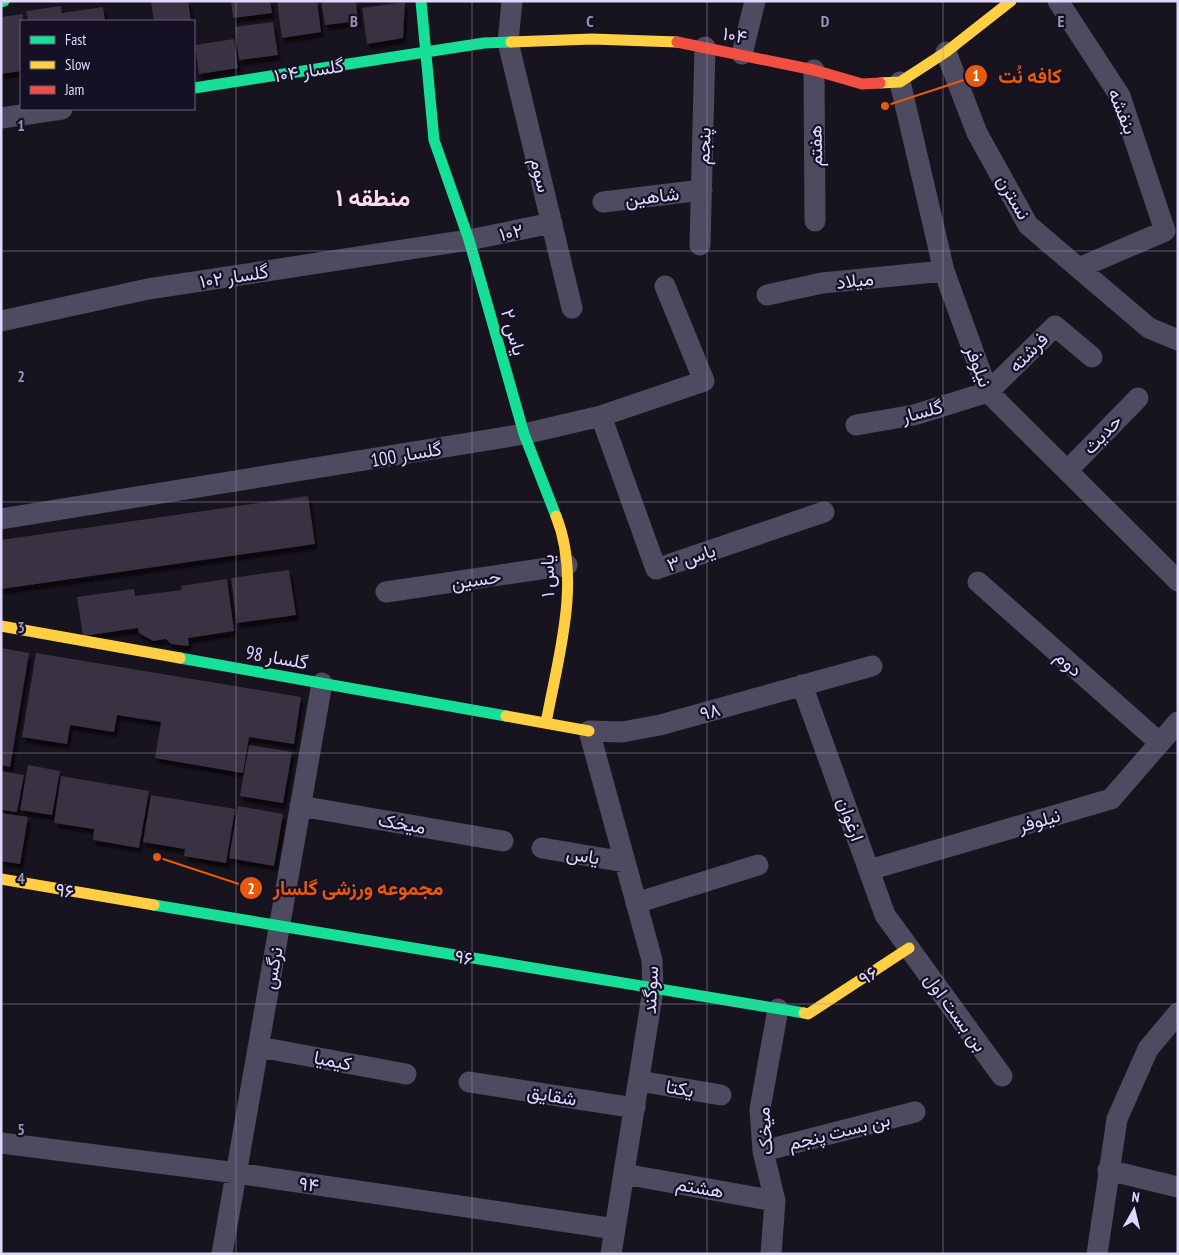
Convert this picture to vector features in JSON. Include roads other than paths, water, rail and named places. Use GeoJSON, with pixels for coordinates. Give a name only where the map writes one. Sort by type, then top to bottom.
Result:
{"type":"FeatureCollection","features":[{"type":"Feature","properties":{"kind":"street"},"geometry":{"type":"LineString","coordinates":[[421,1],[424,52]]}},
{"type":"Feature","properties":{"kind":"street","name":"سوم"},"geometry":{"type":"LineString","coordinates":[[512,1],[508,42],[572,308]]}},
{"type":"Feature","properties":{"kind":"street"},"geometry":{"type":"LineString","coordinates":[[742,54],[755,1]]}},
{"type":"Feature","properties":{"kind":"street"},"geometry":{"type":"LineString","coordinates":[[900,82],[946,52],[989,8],[1012,1]]}},
{"type":"Feature","properties":{"kind":"street","name":"بنفشه"},"geometry":{"type":"LineString","coordinates":[[1058,1],[1120,96],[1165,231],[1079,268]]}},
{"type":"Feature","properties":{"kind":"street","name":"۱۰۴"},"geometry":{"type":"LineString","coordinates":[[424,52],[484,43],[592,39],[669,40],[814,70],[862,84],[900,82]]}},
{"type":"Feature","properties":{"kind":"street","name":"پنجم"},"geometry":{"type":"LineString","coordinates":[[700,245],[705,47]]}},
{"type":"Feature","properties":{"kind":"street","name":"گلسار ۱۰۴"},"geometry":{"type":"LineString","coordinates":[[195,88],[424,52]]}},
{"type":"Feature","properties":{"kind":"street","name":"یاس ۲"},"geometry":{"type":"LineString","coordinates":[[424,52],[434,140],[469,240],[524,434]]}},
{"type":"Feature","properties":{"kind":"street","name":"نسترن"},"geometry":{"type":"LineString","coordinates":[[946,52],[976,133],[1028,225],[1149,328],[1178,340]]}},
{"type":"Feature","properties":{"kind":"street","name":"هفتم"},"geometry":{"type":"LineString","coordinates":[[814,70],[816,222]]}},
{"type":"Feature","properties":{"kind":"street","name":"نیلوفر"},"geometry":{"type":"LineString","coordinates":[[900,82],[944,271],[988,392],[1178,581]]}},
{"type":"Feature","properties":{"kind":"street"},"geometry":{"type":"LineString","coordinates":[[1,118],[55,110]]}},
{"type":"Feature","properties":{"kind":"street","name":"شاهین"},"geometry":{"type":"LineString","coordinates":[[603,202],[702,190]]}},
{"type":"Feature","properties":{"kind":"street","name":"۱۰۲"},"geometry":{"type":"LineString","coordinates":[[469,240],[552,223]]}},
{"type":"Feature","properties":{"kind":"street","name":"گلسار ۱۰۲"},"geometry":{"type":"LineString","coordinates":[[1,321],[148,289],[469,240]]}},
{"type":"Feature","properties":{"kind":"street","name":"میلاد"},"geometry":{"type":"LineString","coordinates":[[767,295],[822,283],[944,271]]}},
{"type":"Feature","properties":{"kind":"street","name":"گلسار 100"},"geometry":{"type":"LineString","coordinates":[[1,519],[524,434],[601,416],[704,382],[665,286]]}},
{"type":"Feature","properties":{"kind":"street","name":"فرشته"},"geometry":{"type":"LineString","coordinates":[[988,392],[1055,326],[1092,357]]}},
{"type":"Feature","properties":{"kind":"street","name":"گلسار"},"geometry":{"type":"LineString","coordinates":[[856,425],[914,415],[988,392]]}},
{"type":"Feature","properties":{"kind":"street","name":"حدیث"},"geometry":{"type":"LineString","coordinates":[[1067,470],[1138,398]]}},
{"type":"Feature","properties":{"kind":"street","name":"یاس ۳"},"geometry":{"type":"LineString","coordinates":[[601,416],[656,568],[824,512]]}},
{"type":"Feature","properties":{"kind":"street","name":"یاس ۱"},"geometry":{"type":"LineString","coordinates":[[524,434],[563,533],[567,565],[564,623],[546,724]]}},
{"type":"Feature","properties":{"kind":"street","name":"حسین"},"geometry":{"type":"LineString","coordinates":[[386,592],[567,565]]}},
{"type":"Feature","properties":{"kind":"street","name":"دوم"},"geometry":{"type":"LineString","coordinates":[[978,582],[1160,743]]}},
{"type":"Feature","properties":{"kind":"street","name":"گلسار 98"},"geometry":{"type":"LineString","coordinates":[[1,626],[546,724]]}},
{"type":"Feature","properties":{"kind":"street","name":"۹۸"},"geometry":{"type":"LineString","coordinates":[[546,724],[589,731],[622,732],[660,725],[872,666]]}},
{"type":"Feature","properties":{"kind":"street","name":"نرگس"},"geometry":{"type":"LineString","coordinates":[[222,1254],[322,683]]}},
{"type":"Feature","properties":{"kind":"street","name":"ارغوان"},"geometry":{"type":"LineString","coordinates":[[802,685],[885,915],[910,948]]}},
{"type":"Feature","properties":{"kind":"street","name":"نیلوفر"},"geometry":{"type":"LineString","coordinates":[[869,870],[1111,800],[1178,722]]}},
{"type":"Feature","properties":{"kind":"street","name":"سوگند"},"geometry":{"type":"LineString","coordinates":[[589,731],[652,960],[653,990],[611,1254]]}},
{"type":"Feature","properties":{"kind":"street","name":"میخک"},"geometry":{"type":"LineString","coordinates":[[300,806],[503,841]]}},
{"type":"Feature","properties":{"kind":"street","name":"یاس"},"geometry":{"type":"LineString","coordinates":[[542,848],[625,862]]}},
{"type":"Feature","properties":{"kind":"street"},"geometry":{"type":"LineString","coordinates":[[636,902],[758,865]]}},
{"type":"Feature","properties":{"kind":"street","name":"۹۶"},"geometry":{"type":"LineString","coordinates":[[1,879],[653,990],[808,1014],[910,948]]}},
{"type":"Feature","properties":{"kind":"street","name":"بن بست اول"},"geometry":{"type":"LineString","coordinates":[[910,948],[1002,1076]]}},
{"type":"Feature","properties":{"kind":"street","name":"میخک"},"geometry":{"type":"LineString","coordinates":[[771,1254],[775,1201],[763,1151],[760,1109],[778,1009]]}},
{"type":"Feature","properties":{"kind":"street"},"geometry":{"type":"LineString","coordinates":[[1097,1254],[1117,1119],[1148,1049],[1178,1012]]}},
{"type":"Feature","properties":{"kind":"street","name":"کیمیا"},"geometry":{"type":"LineString","coordinates":[[259,1047],[406,1074]]}},
{"type":"Feature","properties":{"kind":"street","name":"یکتا"},"geometry":{"type":"LineString","coordinates":[[639,1081],[720,1095]]}},
{"type":"Feature","properties":{"kind":"street","name":"شقایق"},"geometry":{"type":"LineString","coordinates":[[469,1082],[635,1108]]}},
{"type":"Feature","properties":{"kind":"street","name":"بن بست پنجم"},"geometry":{"type":"LineString","coordinates":[[763,1151],[915,1112]]}},
{"type":"Feature","properties":{"kind":"street","name":"۹۴"},"geometry":{"type":"LineString","coordinates":[[1,1143],[237,1173],[615,1229]]}},
{"type":"Feature","properties":{"kind":"street"},"geometry":{"type":"LineString","coordinates":[[1108,1170],[1178,1188]]}},
{"type":"Feature","properties":{"kind":"street","name":"هشتم"},"geometry":{"type":"LineString","coordinates":[[624,1174],[775,1201]]}},
{"type":"Feature","properties":{"kind":"place","name":"کافه نُت"},"geometry":{"type":"Point","coordinates":[885,106]}},
{"type":"Feature","properties":{"kind":"place","name":"مجموعه ورزشی گلسار"},"geometry":{"type":"Point","coordinates":[157,857]}},
{"type":"Feature","properties":{"kind":"district","name":"منطقه ۱"},"geometry":{"type":"Point","coordinates":[373,198]}}]}
